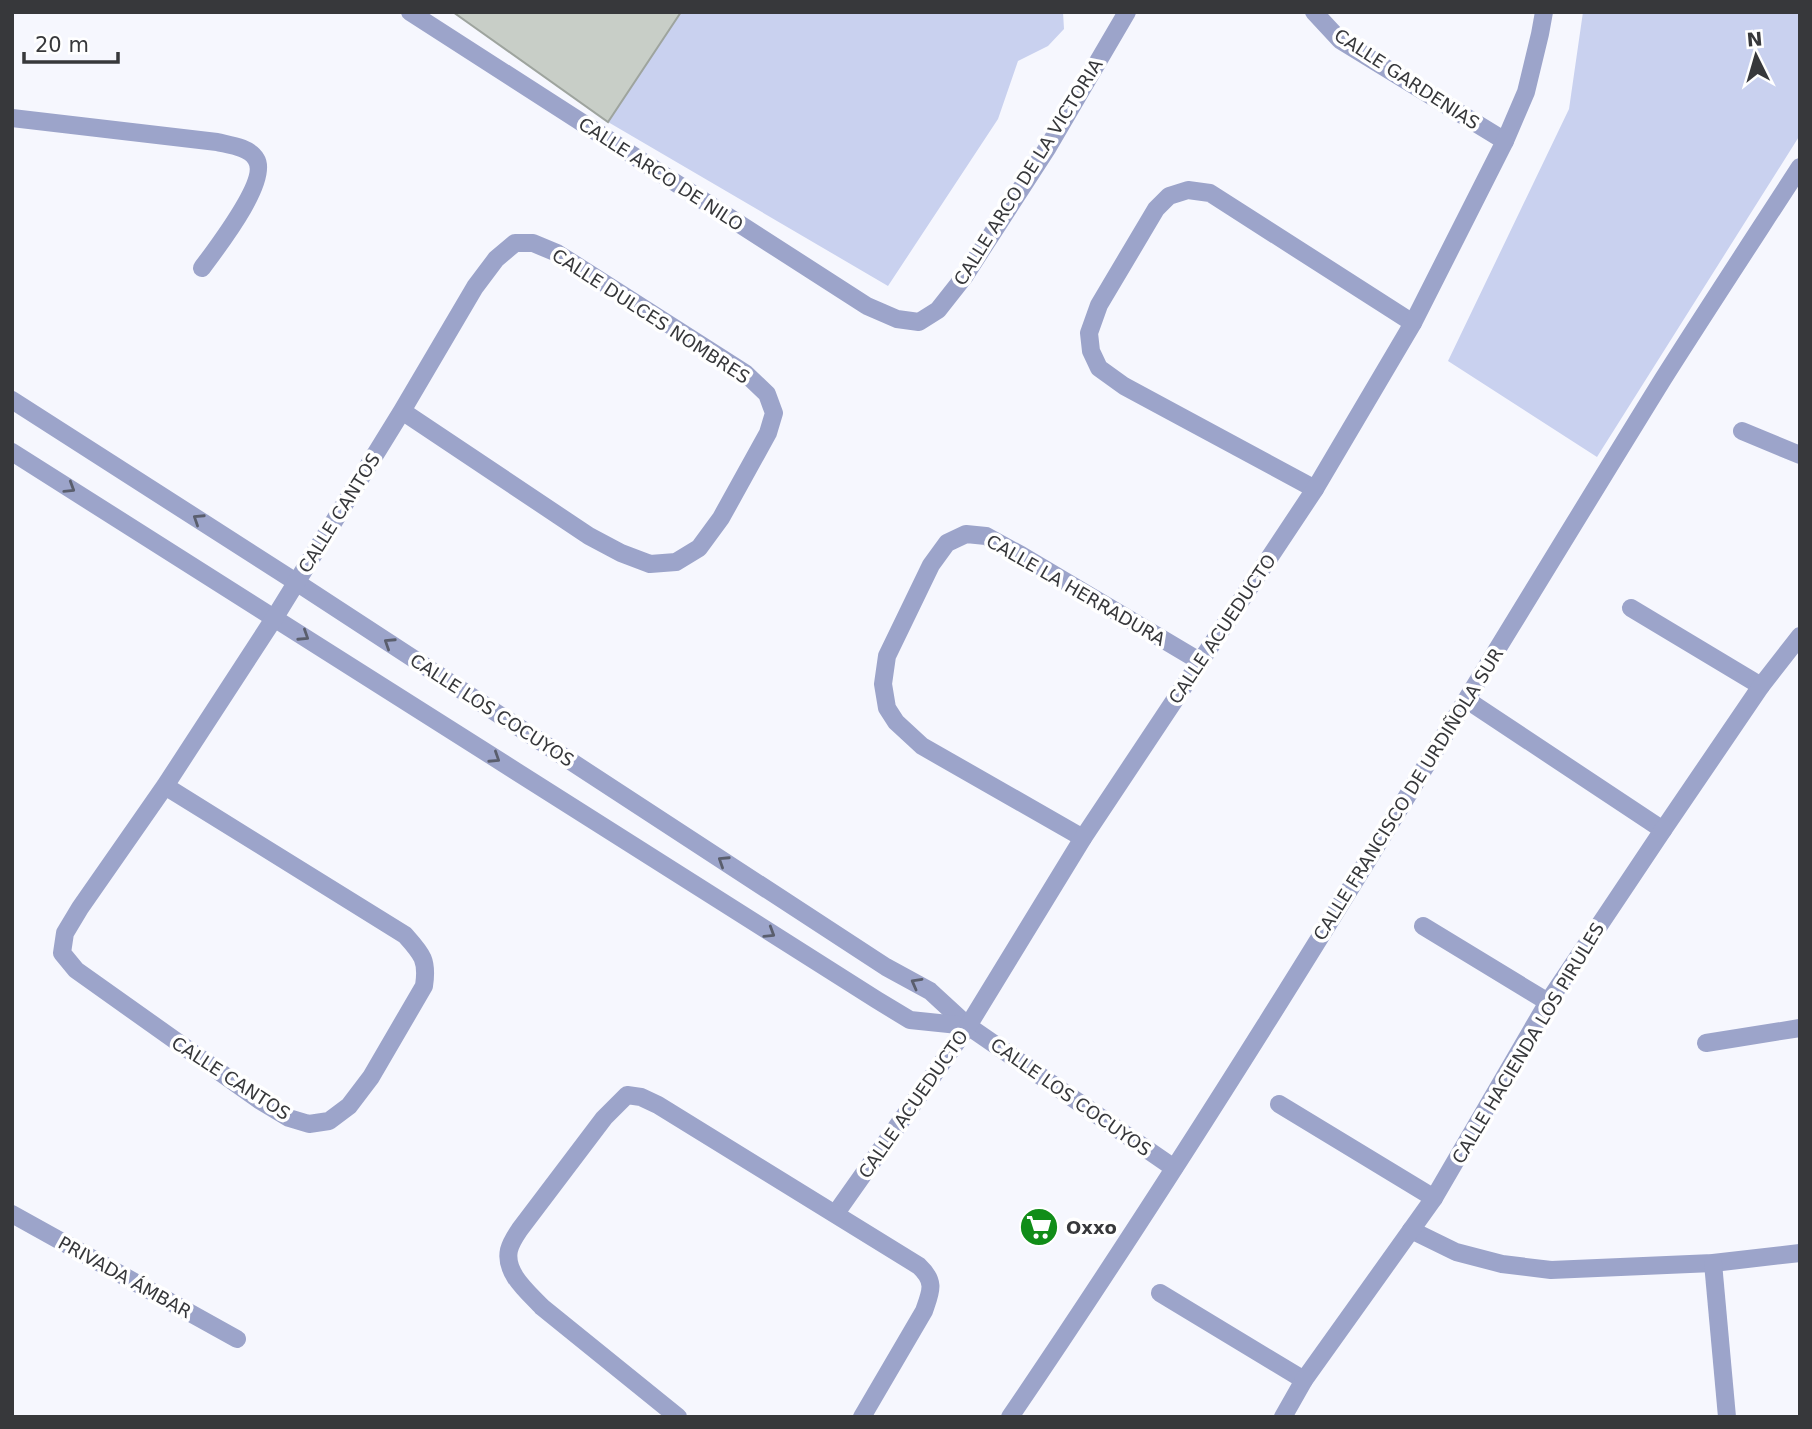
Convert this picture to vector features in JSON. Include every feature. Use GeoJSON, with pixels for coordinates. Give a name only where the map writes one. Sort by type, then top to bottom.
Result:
{"type":"FeatureCollection","features":[{"type":"Feature","properties":{"kind":"street","name":"CALLE ARCO DE NILO"},"geometry":{"type":"LineString","coordinates":[[410,12],[867,306],[897,319],[919,322]]}},
{"type":"Feature","properties":{"kind":"street","name":"CALLE ARCO DE LA VICTORIA"},"geometry":{"type":"LineString","coordinates":[[919,322],[938,310],[964,277],[1048,146],[1127,12]]}},
{"type":"Feature","properties":{"kind":"street","name":"CALLE GARDENIAS"},"geometry":{"type":"LineString","coordinates":[[1314,12],[1340,40],[1505,141]]}},
{"type":"Feature","properties":{"kind":"street","name":"CALLE ACUEDUCTO"},"geometry":{"type":"LineString","coordinates":[[836,1213],[968,1026],[1083,838],[1315,489],[1413,323],[1505,141],[1526,92],[1544,12]]}},
{"type":"Feature","properties":{"kind":"street"},"geometry":{"type":"LineString","coordinates":[[12,118],[217,142],[249,152],[256,158],[259,166],[254,187],[229,231],[202,268]]}},
{"type":"Feature","properties":{"kind":"street","name":"CALLE FRANCISCO DE URDIÑOLA SUR"},"geometry":{"type":"LineString","coordinates":[[1010,1417],[1174,1168],[1665,376],[1800,167]]}},
{"type":"Feature","properties":{"kind":"street"},"geometry":{"type":"LineString","coordinates":[[1315,489],[1124,386],[1099,368],[1091,351],[1089,333],[1099,305],[1156,209],[1169,196],[1188,190],[1210,193],[1413,323]]}},
{"type":"Feature","properties":{"kind":"street","name":"CALLE CANTOS"},"geometry":{"type":"LineString","coordinates":[[165,786],[405,935],[421,953],[426,971],[424,986],[371,1077],[349,1106],[329,1121],[309,1124],[289,1118],[259,1100],[101,989],[76,970],[62,953],[65,933],[275,617],[475,287],[496,259],[515,243]]}},
{"type":"Feature","properties":{"kind":"street","name":"CALLE DULCES NOMBRES"},"geometry":{"type":"LineString","coordinates":[[402,411],[589,536],[621,553],[650,564],[676,562],[699,548],[721,518],[768,433],[774,414],[767,394],[745,373],[557,253],[533,243],[515,243]]}},
{"type":"Feature","properties":{"kind":"street","name":"CALLE LOS COCUYOS"},"geometry":{"type":"LineString","coordinates":[[12,400],[886,967],[930,990],[968,1026],[1174,1168]]}},
{"type":"Feature","properties":{"kind":"street"},"geometry":{"type":"LineString","coordinates":[[1742,431],[1800,455]]}},
{"type":"Feature","properties":{"kind":"street","name":"CALLE LOS COCUYOS"},"geometry":{"type":"LineString","coordinates":[[12,452],[910,1020],[968,1026]]}},
{"type":"Feature","properties":{"kind":"street","name":"CALLE LA HERRADURA"},"geometry":{"type":"LineString","coordinates":[[1083,838],[922,746],[895,722],[887,708],[883,684],[887,656],[931,565],[947,543],[966,534],[986,536],[1201,662]]}},
{"type":"Feature","properties":{"kind":"street"},"geometry":{"type":"LineString","coordinates":[[1630,608],[1762,686]]}},
{"type":"Feature","properties":{"kind":"street","name":"CALLE HACIENDA LOS PIRULES"},"geometry":{"type":"LineString","coordinates":[[1283,1417],[1304,1380],[1434,1198],[1548,1002],[1762,686],[1800,636]]}},
{"type":"Feature","properties":{"kind":"street"},"geometry":{"type":"LineString","coordinates":[[1467,699],[1663,830]]}},
{"type":"Feature","properties":{"kind":"street"},"geometry":{"type":"LineString","coordinates":[[1423,926],[1548,1002]]}},
{"type":"Feature","properties":{"kind":"street"},"geometry":{"type":"LineString","coordinates":[[1706,1043],[1800,1028]]}},
{"type":"Feature","properties":{"kind":"street"},"geometry":{"type":"LineString","coordinates":[[678,1417],[542,1307],[513,1274],[508,1260],[510,1247],[520,1229],[604,1118],[628,1095],[658,1105],[836,1213],[927,1273],[931,1292],[924,1311],[862,1417]]}},
{"type":"Feature","properties":{"kind":"street"},"geometry":{"type":"LineString","coordinates":[[1279,1104],[1434,1198]]}},
{"type":"Feature","properties":{"kind":"street","name":"PRIVADA ÁMBAR"},"geometry":{"type":"LineString","coordinates":[[12,1214],[237,1339]]}},
{"type":"Feature","properties":{"kind":"street"},"geometry":{"type":"LineString","coordinates":[[1411,1230],[1456,1252],[1502,1264],[1551,1270],[1713,1263],[1800,1253]]}},
{"type":"Feature","properties":{"kind":"street"},"geometry":{"type":"LineString","coordinates":[[1713,1263],[1727,1417]]}},
{"type":"Feature","properties":{"kind":"street"},"geometry":{"type":"LineString","coordinates":[[1160,1293],[1304,1380]]}},
{"type":"Feature","properties":{"kind":"shaded area"},"geometry":{"type":"Polygon","coordinates":[[[679,12],[1063,12],[1064,29],[1048,46],[1018,61],[998,119],[888,286],[608,122],[679,12]]]}},
{"type":"Feature","properties":{"kind":"shaded area"},"geometry":{"type":"Polygon","coordinates":[[[1583,12],[1800,12],[1800,135],[1597,457],[1448,361],[1569,109],[1583,12]]]}},
{"type":"Feature","properties":{"kind":"building"},"geometry":{"type":"Polygon","coordinates":[[[453,12],[681,12],[608,122],[453,12]]]}},
{"type":"Feature","properties":{"kind":"place","name":"Oxxo"},"geometry":{"type":"Point","coordinates":[1039,1227]}}]}
